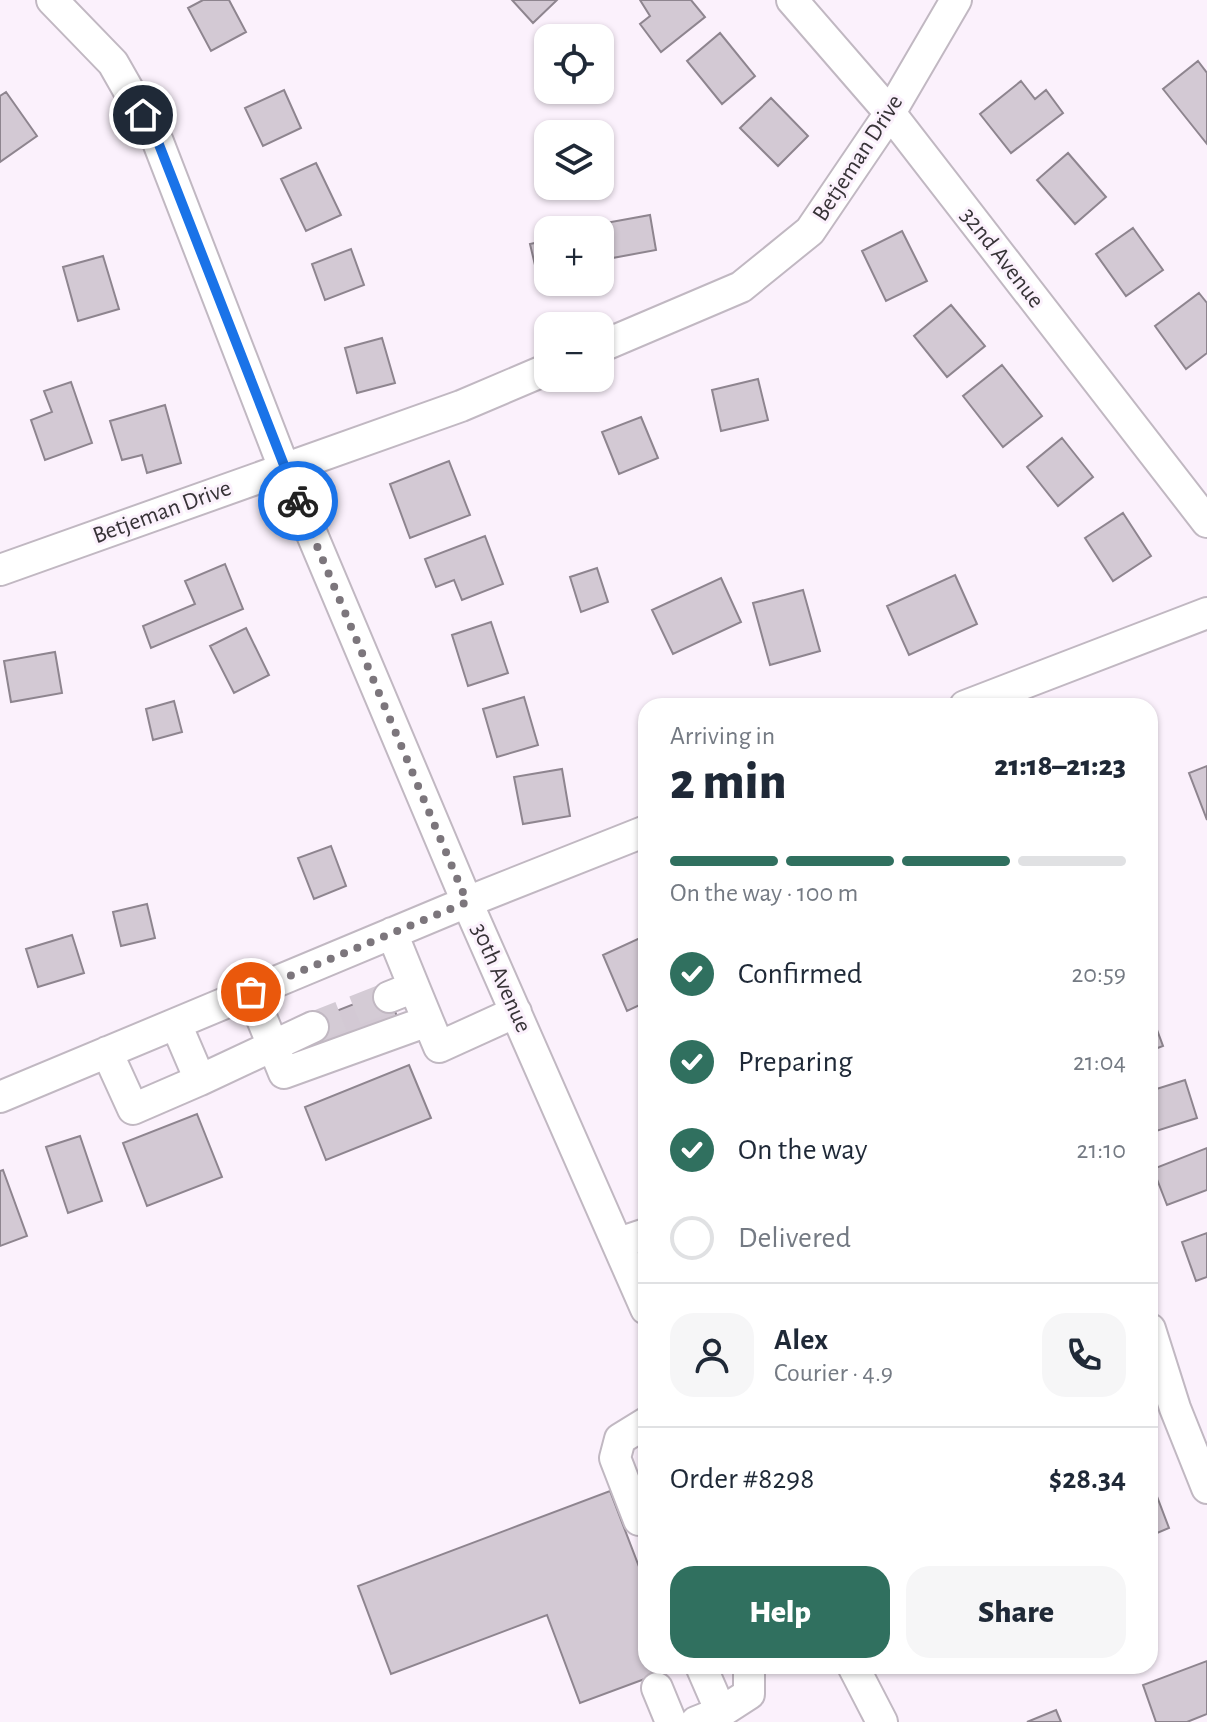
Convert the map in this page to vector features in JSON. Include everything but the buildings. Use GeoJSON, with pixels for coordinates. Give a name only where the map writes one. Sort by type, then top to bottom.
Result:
{"type":"FeatureCollection","features":[{"type":"Feature","properties":{"kind":"street","name":"30th Avenue"},"geometry":{"type":"LineString","coordinates":[[52,0],[113,63],[158,142],[284,468],[467,902],[516,1012],[632,1238],[638,1268]]}},
{"type":"Feature","properties":{"kind":"street","name":"32nd Avenue"},"geometry":{"type":"LineString","coordinates":[[792,0],[890,113],[1207,522]]}},
{"type":"Feature","properties":{"kind":"street","name":"Betjeman Drive"},"geometry":{"type":"LineString","coordinates":[[614,341],[741,287],[810,231],[890,113],[956,0]]}},
{"type":"Feature","properties":{"kind":"street","name":"Betjeman Drive"},"geometry":{"type":"LineString","coordinates":[[0,570],[461,406],[534,375]]}},
{"type":"Feature","properties":{"kind":"street"},"geometry":{"type":"LineString","coordinates":[[986,698],[1207,613]]}},
{"type":"Feature","properties":{"kind":"street"},"geometry":{"type":"LineString","coordinates":[[0,1097],[467,902],[638,834]]}},
{"type":"Feature","properties":{"kind":"street"},"geometry":{"type":"LineString","coordinates":[[392,933],[402,992],[428,1021],[439,1047],[516,1012]]}},
{"type":"Feature","properties":{"kind":"street"},"geometry":{"type":"LineString","coordinates":[[251,992],[284,1073],[428,1021]]}},
{"type":"Feature","properties":{"kind":"street"},"geometry":{"type":"LineString","coordinates":[[176,1024],[200,1080]]}},
{"type":"Feature","properties":{"kind":"street"},"geometry":{"type":"LineString","coordinates":[[107,1052],[133,1109],[313,1027]]}},
{"type":"Feature","properties":{"kind":"street"},"geometry":{"type":"LineString","coordinates":[[1158,1384],[1162,1412],[1207,1488]]}},
{"type":"Feature","properties":{"kind":"street"},"geometry":{"type":"LineString","coordinates":[[638,1428],[620,1439],[615,1458],[638,1517]]}},
{"type":"Feature","properties":{"kind":"street"},"geometry":{"type":"LineString","coordinates":[[702,1674],[708,1717],[749,1694],[749,1674]]}},
{"type":"Feature","properties":{"kind":"street"},"geometry":{"type":"LineString","coordinates":[[857,1674],[882,1722]]}},
{"type":"Feature","properties":{"kind":"street"},"geometry":{"type":"LineString","coordinates":[[657,1688],[671,1722]]}},
{"type":"Feature","properties":{"kind":"tunnel"},"geometry":{"type":"LineString","coordinates":[[313,1027],[389,997]]}},
{"type":"Feature","properties":{"kind":"way so far"},"geometry":{"type":"LineString","coordinates":[[251,992],[467,902],[298,501]]}},
{"type":"Feature","properties":{"kind":"route"},"geometry":{"type":"LineString","coordinates":[[143,115],[158,142],[298,501]]}}]}
